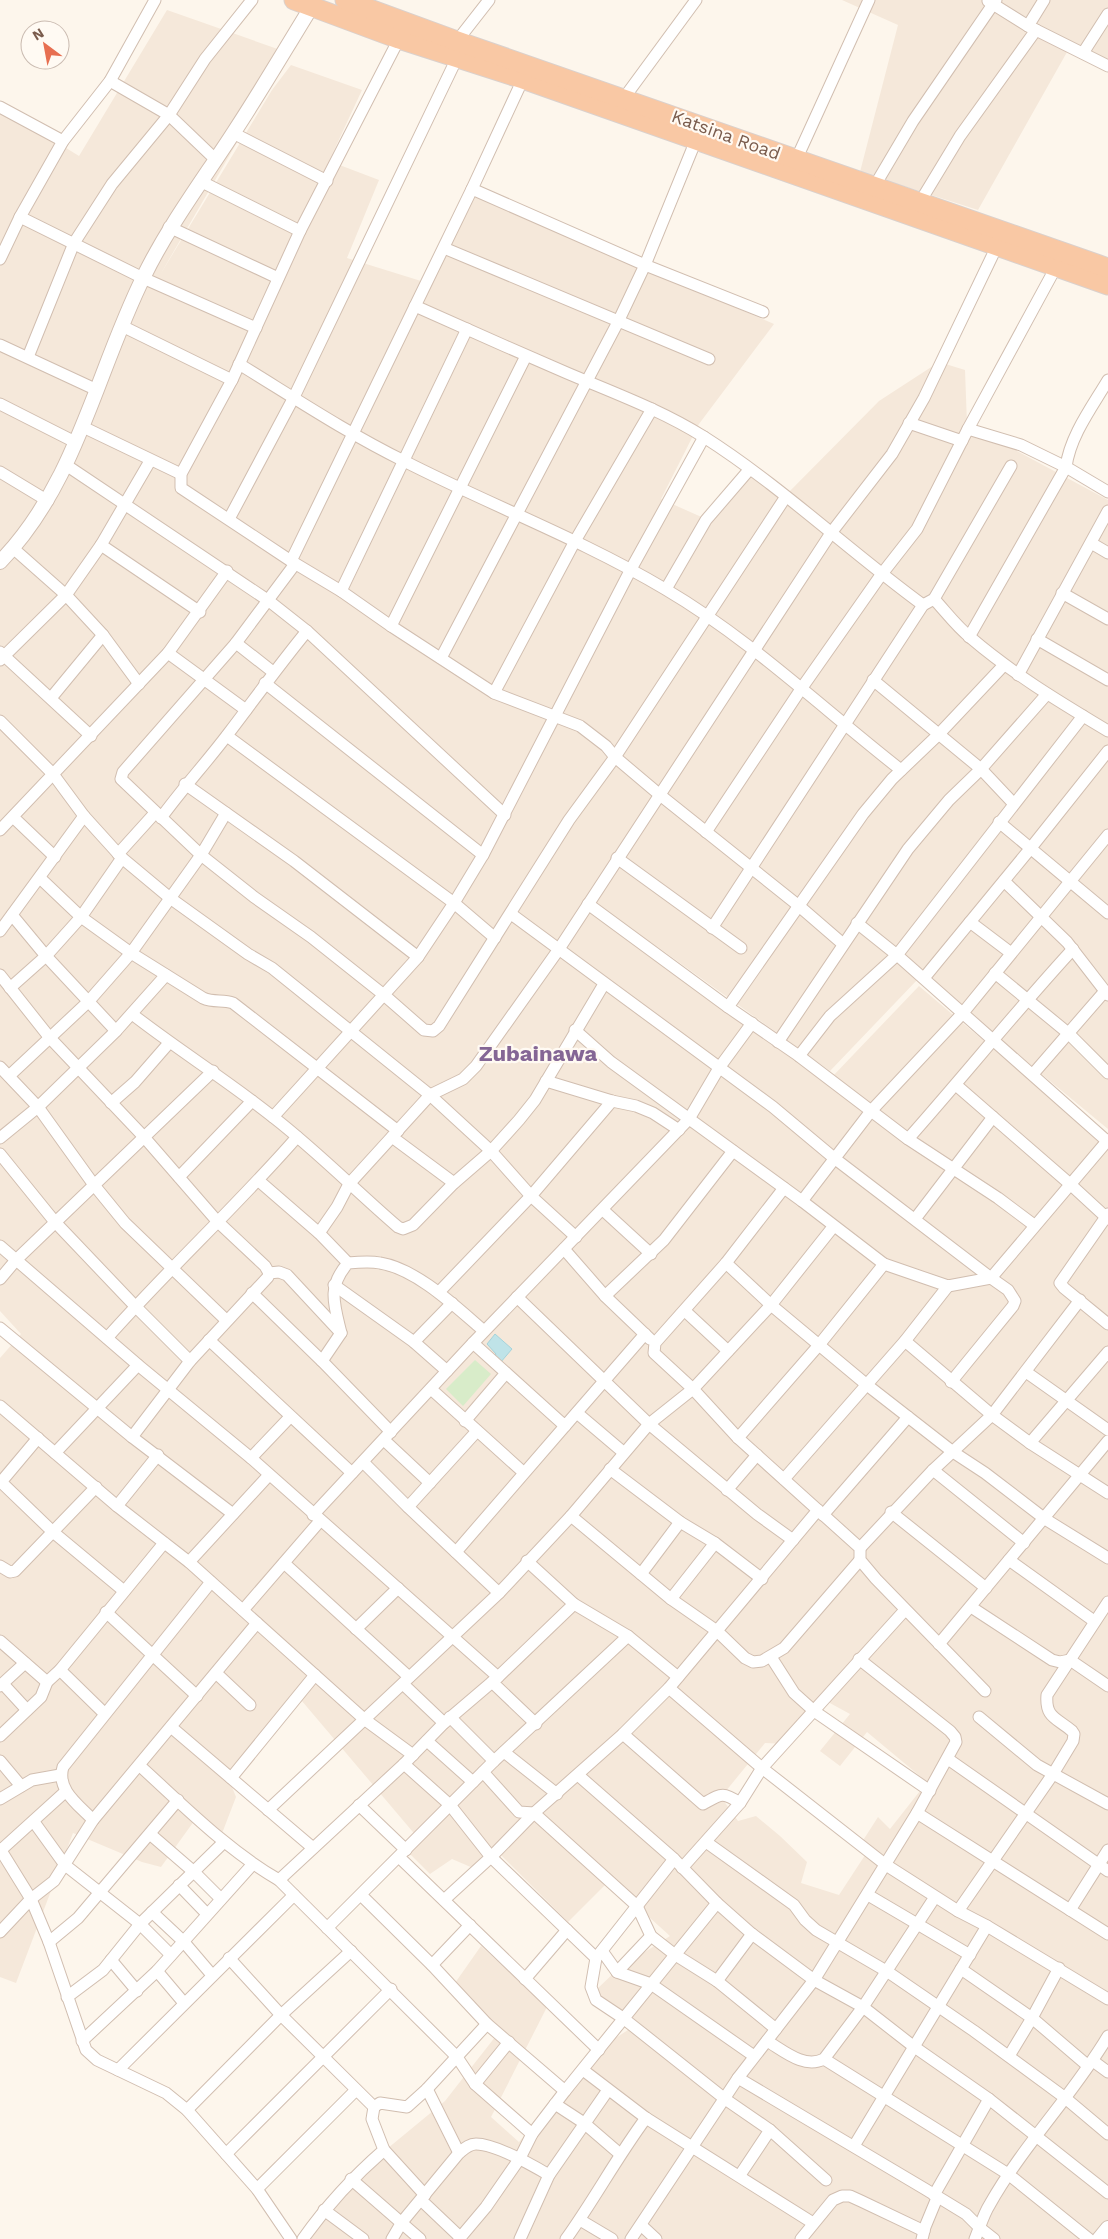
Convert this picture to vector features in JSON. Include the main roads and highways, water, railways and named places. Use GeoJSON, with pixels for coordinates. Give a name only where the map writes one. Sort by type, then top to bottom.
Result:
{"type":"FeatureCollection","features":[{"type":"Feature","properties":{"kind":"highway","name":"Katsina Road"},"geometry":{"type":"LineString","coordinates":[[345,0],[457,50],[624,98],[1108,268]]}},
{"type":"Feature","properties":{"kind":"highway"},"geometry":{"type":"LineString","coordinates":[[301,2],[399,39],[457,50],[523,79],[1108,285]]}},
{"type":"Feature","properties":{"kind":"water"},"geometry":{"type":"Polygon","coordinates":[[[495,1334],[512,1349],[500,1363],[494,1357],[496,1354],[487,1344],[495,1334]]]}},
{"type":"Feature","properties":{"kind":"district","name":"Zubainawa"},"geometry":{"type":"Point","coordinates":[538,1053]}}]}
